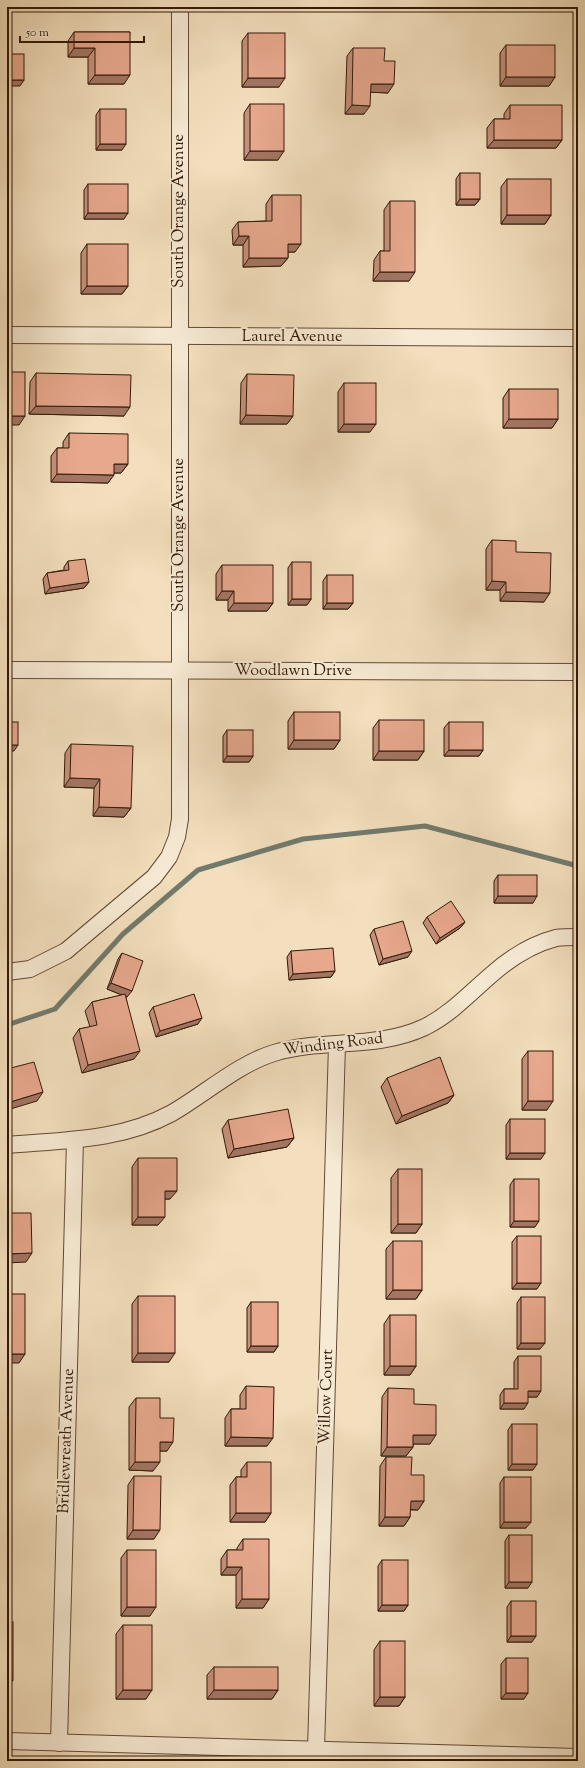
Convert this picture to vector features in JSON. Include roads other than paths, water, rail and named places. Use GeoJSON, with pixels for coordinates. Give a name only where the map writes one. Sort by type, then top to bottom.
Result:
{"type":"FeatureCollection","features":[{"type":"Feature","properties":{"kind":"street","name":"South Orange Avenue"},"geometry":{"type":"LineString","coordinates":[[7,972],[30,969],[66,951],[154,877],[169,857],[177,837],[180,819],[180,7]]}},
{"type":"Feature","properties":{"kind":"street","name":"Laurel Avenue"},"geometry":{"type":"LineString","coordinates":[[7,335],[578,338]]}},
{"type":"Feature","properties":{"kind":"street","name":"Woodlawn Drive"},"geometry":{"type":"LineString","coordinates":[[7,670],[578,672]]}},
{"type":"Feature","properties":{"kind":"street","name":"Winding Road"},"geometry":{"type":"LineString","coordinates":[[7,1145],[75,1140],[128,1132],[171,1114],[254,1060],[296,1048],[366,1043],[424,1027],[453,1010],[492,973],[514,958],[534,947],[557,938],[578,936]]}},
{"type":"Feature","properties":{"kind":"street","name":"Willow Court"},"geometry":{"type":"LineString","coordinates":[[316,1750],[337,1045]]}},
{"type":"Feature","properties":{"kind":"street","name":"Bridlewreath Avenue"},"geometry":{"type":"LineString","coordinates":[[59,1743],[75,1140]]}},
{"type":"Feature","properties":{"kind":"street"},"geometry":{"type":"LineString","coordinates":[[7,1741],[578,1757]]}},
{"type":"Feature","properties":{"kind":"waterway"},"geometry":{"type":"LineString","coordinates":[[7,1025],[55,1009],[123,934],[198,870],[303,839],[425,826],[578,866]]}}]}
